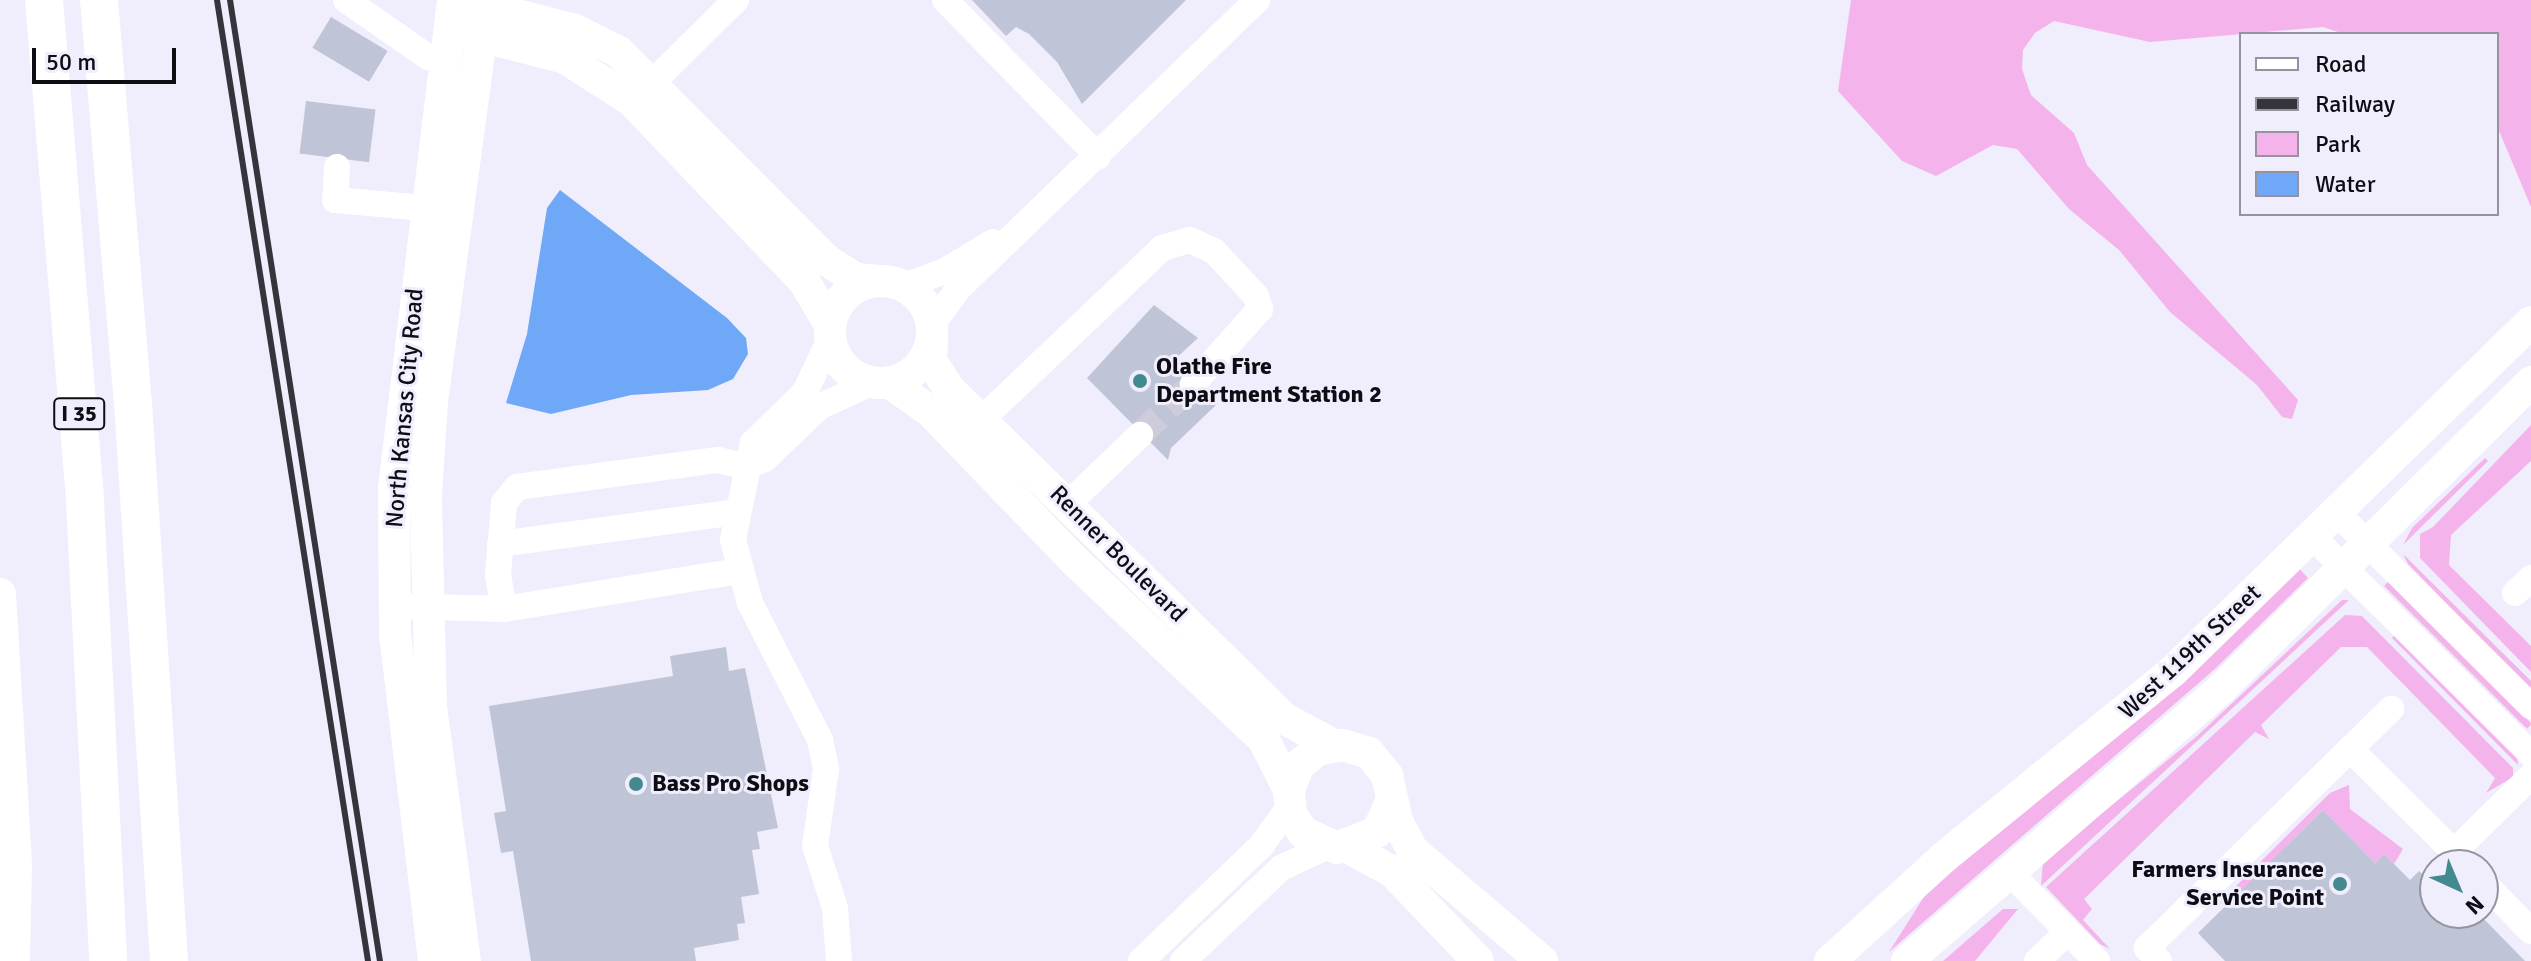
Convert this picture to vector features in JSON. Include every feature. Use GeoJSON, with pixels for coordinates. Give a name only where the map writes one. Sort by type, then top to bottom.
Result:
{"type":"FeatureCollection","features":[{"type":"Feature","properties":{"kind":"highway","name":"I 35"},"geometry":{"type":"LineString","coordinates":[[44,0],[74,344],[108,961]]}},
{"type":"Feature","properties":{"kind":"highway","name":"I 35"},"geometry":{"type":"LineString","coordinates":[[99,0],[168,886],[169,961]]}},
{"type":"Feature","properties":{"kind":"highway"},"geometry":{"type":"LineString","coordinates":[[86,961],[85,863],[103,829]]}},
{"type":"Feature","properties":{"kind":"highway"},"geometry":{"type":"LineString","coordinates":[[168,886],[186,918],[191,961]]}},
{"type":"Feature","properties":{"kind":"main road"},"geometry":{"type":"LineString","coordinates":[[465,18],[598,40],[653,82],[826,260],[857,279],[893,283],[923,302],[932,332],[918,369],[880,383],[844,368],[804,281],[631,100],[565,58],[465,18]]}},
{"type":"Feature","properties":{"kind":"main road","name":"North Kansas City Road"},"geometry":{"type":"LineString","coordinates":[[434,961],[412,809],[395,606],[400,409],[425,208],[465,18]]}},
{"type":"Feature","properties":{"kind":"main road","name":"North Kansas City Road"},"geometry":{"type":"LineString","coordinates":[[465,18],[432,401],[427,607],[431,707],[465,961]]}},
{"type":"Feature","properties":{"kind":"main road"},"geometry":{"type":"LineString","coordinates":[[830,332],[843,298],[893,283]]}},
{"type":"Feature","properties":{"kind":"main road","name":"West 119th Street"},"geometry":{"type":"LineString","coordinates":[[1830,961],[1943,858],[2172,672],[2531,322]]}},
{"type":"Feature","properties":{"kind":"main road","name":"Renner Boulevard"},"geometry":{"type":"LineString","coordinates":[[932,332],[931,361],[939,377],[1285,719],[1334,745]]}},
{"type":"Feature","properties":{"kind":"main road","name":"West 119th Street"},"geometry":{"type":"LineString","coordinates":[[1907,961],[2222,688],[2531,382]]}},
{"type":"Feature","properties":{"kind":"main road","name":"Renner Boulevard"},"geometry":{"type":"LineString","coordinates":[[880,383],[930,411],[1077,563],[1264,740],[1289,798]]}},
{"type":"Feature","properties":{"kind":"main road"},"geometry":{"type":"LineString","coordinates":[[0,594],[14,961]]}},
{"type":"Feature","properties":{"kind":"main road"},"geometry":{"type":"LineString","coordinates":[[1478,961],[1392,871],[1303,832],[1289,798],[1303,760],[1334,745],[1361,749],[1376,759],[1387,775],[1391,802],[1422,860],[1542,961]]}},
{"type":"Feature","properties":{"kind":"main road"},"geometry":{"type":"LineString","coordinates":[[1338,847],[1377,832],[1391,802]]}},
{"type":"Feature","properties":{"kind":"street"},"geometry":{"type":"LineString","coordinates":[[346,0],[428,57],[465,18]]}},
{"type":"Feature","properties":{"kind":"street"},"geometry":{"type":"LineString","coordinates":[[653,82],[736,0]]}},
{"type":"Feature","properties":{"kind":"street"},"geometry":{"type":"LineString","coordinates":[[945,0],[1098,156]]}},
{"type":"Feature","properties":{"kind":"street"},"geometry":{"type":"LineString","coordinates":[[932,332],[946,301],[1257,0]]}},
{"type":"Feature","properties":{"kind":"street"},"geometry":{"type":"LineString","coordinates":[[337,167],[335,200],[425,208]]}},
{"type":"Feature","properties":{"kind":"street"},"geometry":{"type":"LineString","coordinates":[[893,283],[945,271],[1039,210]]}},
{"type":"Feature","properties":{"kind":"street"},"geometry":{"type":"LineString","coordinates":[[981,420],[1162,248],[1190,240],[1214,251],[1256,296],[1260,309],[1193,384]]}},
{"type":"Feature","properties":{"kind":"street"},"geometry":{"type":"LineString","coordinates":[[830,332],[810,385],[753,443],[745,466],[733,540],[738,571],[820,740],[826,780],[815,846],[835,908],[839,961]]}},
{"type":"Feature","properties":{"kind":"street"},"geometry":{"type":"LineString","coordinates":[[504,609],[500,544],[504,503],[528,483],[718,460],[745,466],[765,459],[819,407],[880,383]]}},
{"type":"Feature","properties":{"kind":"street"},"geometry":{"type":"LineString","coordinates":[[1068,504],[1140,435]]}},
{"type":"Feature","properties":{"kind":"street"},"geometry":{"type":"LineString","coordinates":[[500,544],[738,512]]}},
{"type":"Feature","properties":{"kind":"street"},"geometry":{"type":"LineString","coordinates":[[2337,513],[2531,706]]}},
{"type":"Feature","properties":{"kind":"street"},"geometry":{"type":"LineString","coordinates":[[2313,537],[2531,754]]}},
{"type":"Feature","properties":{"kind":"street"},"geometry":{"type":"LineString","coordinates":[[395,606],[504,609],[738,571]]}},
{"type":"Feature","properties":{"kind":"street"},"geometry":{"type":"LineString","coordinates":[[2146,957],[2391,709]]}},
{"type":"Feature","properties":{"kind":"street"},"geometry":{"type":"LineString","coordinates":[[2350,749],[2450,849]]}},
{"type":"Feature","properties":{"kind":"street"},"geometry":{"type":"LineString","coordinates":[[2469,849],[2531,776]]}},
{"type":"Feature","properties":{"kind":"street"},"geometry":{"type":"LineString","coordinates":[[1141,961],[1261,846],[1289,798]]}},
{"type":"Feature","properties":{"kind":"street"},"geometry":{"type":"LineString","coordinates":[[1183,961],[1281,868],[1338,847]]}},
{"type":"Feature","properties":{"kind":"street"},"geometry":{"type":"LineString","coordinates":[[2010,873],[2097,961]]}},
{"type":"Feature","properties":{"kind":"street"},"geometry":{"type":"LineString","coordinates":[[2499,898],[2531,931]]}},
{"type":"Feature","properties":{"kind":"street"},"geometry":{"type":"LineString","coordinates":[[2037,961],[2067,932]]}},
{"type":"Feature","properties":{"kind":"green space"},"geometry":{"type":"Polygon","coordinates":[[[1851,0],[2531,0],[2531,207],[2499,131],[2499,32],[2338,32],[2323,27],[2150,42],[2054,21],[2035,33],[2023,50],[2022,69],[2031,95],[2074,133],[2087,165],[2298,400],[2292,419],[2282,417],[2257,385],[2170,312],[2119,250],[2069,209],[2017,149],[1993,145],[1936,176],[1902,161],[1838,91],[1851,0]]]}},
{"type":"Feature","properties":{"kind":"green space"},"geometry":{"type":"Polygon","coordinates":[[[2531,425],[2531,461],[2451,535],[2449,565],[2531,646],[2531,672],[2420,558],[2420,534],[2433,527],[2531,425]]]}},
{"type":"Feature","properties":{"kind":"green space"},"geometry":{"type":"Polygon","coordinates":[[[2485,458],[2488,461],[2403,545],[2412,528],[2485,458]]]}},
{"type":"Feature","properties":{"kind":"green space"},"geometry":{"type":"Polygon","coordinates":[[[2403,554],[2531,681],[2531,690],[2408,564],[2403,554]]]}},
{"type":"Feature","properties":{"kind":"green space"},"geometry":{"type":"Polygon","coordinates":[[[2298,567],[2308,578],[2216,668],[1889,952],[1927,892],[2298,567]]]}},
{"type":"Feature","properties":{"kind":"green space"},"geometry":{"type":"Polygon","coordinates":[[[2389,581],[2531,723],[2527,729],[2384,586],[2389,581]]]}},
{"type":"Feature","properties":{"kind":"green space"},"geometry":{"type":"Polygon","coordinates":[[[2342,600],[2349,600],[2041,886],[2043,861],[2196,737],[2342,600]]]}},
{"type":"Feature","properties":{"kind":"green space"},"geometry":{"type":"Polygon","coordinates":[[[2345,615],[2362,616],[2513,768],[2513,777],[2486,793],[2495,778],[2367,647],[2341,647],[2261,725],[2269,739],[2255,732],[2084,899],[2092,909],[2083,920],[2110,949],[2100,944],[2046,887],[2345,615]]]}},
{"type":"Feature","properties":{"kind":"green space"},"geometry":{"type":"Polygon","coordinates":[[[2396,633],[2517,757],[2518,765],[2392,638],[2396,633]]]}},
{"type":"Feature","properties":{"kind":"green space"},"geometry":{"type":"Polygon","coordinates":[[[2349,785],[2350,809],[2403,849],[2394,864],[2384,854],[2375,863],[2323,810],[2225,907],[2220,902],[2330,793],[2349,785]]]}},
{"type":"Feature","properties":{"kind":"green space"},"geometry":{"type":"Polygon","coordinates":[[[2003,909],[2018,909],[1975,961],[1943,961],[2003,909]]]}},
{"type":"Feature","properties":{"kind":"water"},"geometry":{"type":"Polygon","coordinates":[[[560,190],[727,318],[746,338],[748,354],[733,379],[708,390],[631,395],[551,414],[506,403],[527,334],[547,208],[560,190]]]}},
{"type":"Feature","properties":{"kind":"building"},"geometry":{"type":"Polygon","coordinates":[[[972,0],[1186,0],[1082,104],[1057,62],[1029,34],[1016,27],[1006,36],[972,0]]]}},
{"type":"Feature","properties":{"kind":"building"},"geometry":{"type":"Polygon","coordinates":[[[331,17],[388,51],[369,82],[312,48],[331,17]]]}},
{"type":"Feature","properties":{"kind":"building"},"geometry":{"type":"Polygon","coordinates":[[[306,101],[375,110],[369,162],[300,154],[306,101]]]}},
{"type":"Feature","properties":{"kind":"building","name":"Olathe Fire Department Station 2"},"geometry":{"type":"Polygon","coordinates":[[[1154,305],[1198,338],[1172,362],[1216,405],[1171,448],[1168,460],[1087,378],[1154,305]]]}},
{"type":"Feature","properties":{"kind":"building","name":"Bass Pro Shops"},"geometry":{"type":"Polygon","coordinates":[[[726,647],[729,671],[745,668],[778,828],[757,832],[760,849],[752,850],[759,894],[741,897],[745,923],[737,924],[739,940],[694,948],[696,961],[531,961],[513,851],[501,853],[494,813],[506,811],[489,706],[673,676],[670,656],[726,647]]]}},
{"type":"Feature","properties":{"kind":"building","name":"Farmers Insurance Service Point"},"geometry":{"type":"Polygon","coordinates":[[[2323,810],[2375,863],[2384,854],[2410,880],[2419,871],[2419,929],[2494,929],[2525,961],[2225,961],[2198,933],[2323,810]]]}},
{"type":"Feature","properties":{"kind":"tunnel"},"geometry":{"type":"LineString","coordinates":[[1140,435],[1193,384]]}},
{"type":"Feature","properties":{"kind":"railway"},"geometry":{"type":"LineString","coordinates":[[217,0],[368,961]]}},
{"type":"Feature","properties":{"kind":"railway"},"geometry":{"type":"LineString","coordinates":[[230,0],[380,961]]}},
{"type":"Feature","properties":{"kind":"place","name":"Olathe Fire Department Station 2"},"geometry":{"type":"Point","coordinates":[1140,381]}},
{"type":"Feature","properties":{"kind":"place","name":"Bass Pro Shops"},"geometry":{"type":"Point","coordinates":[636,784]}},
{"type":"Feature","properties":{"kind":"place","name":"Farmers Insurance Service Point"},"geometry":{"type":"Point","coordinates":[2340,884]}}]}
